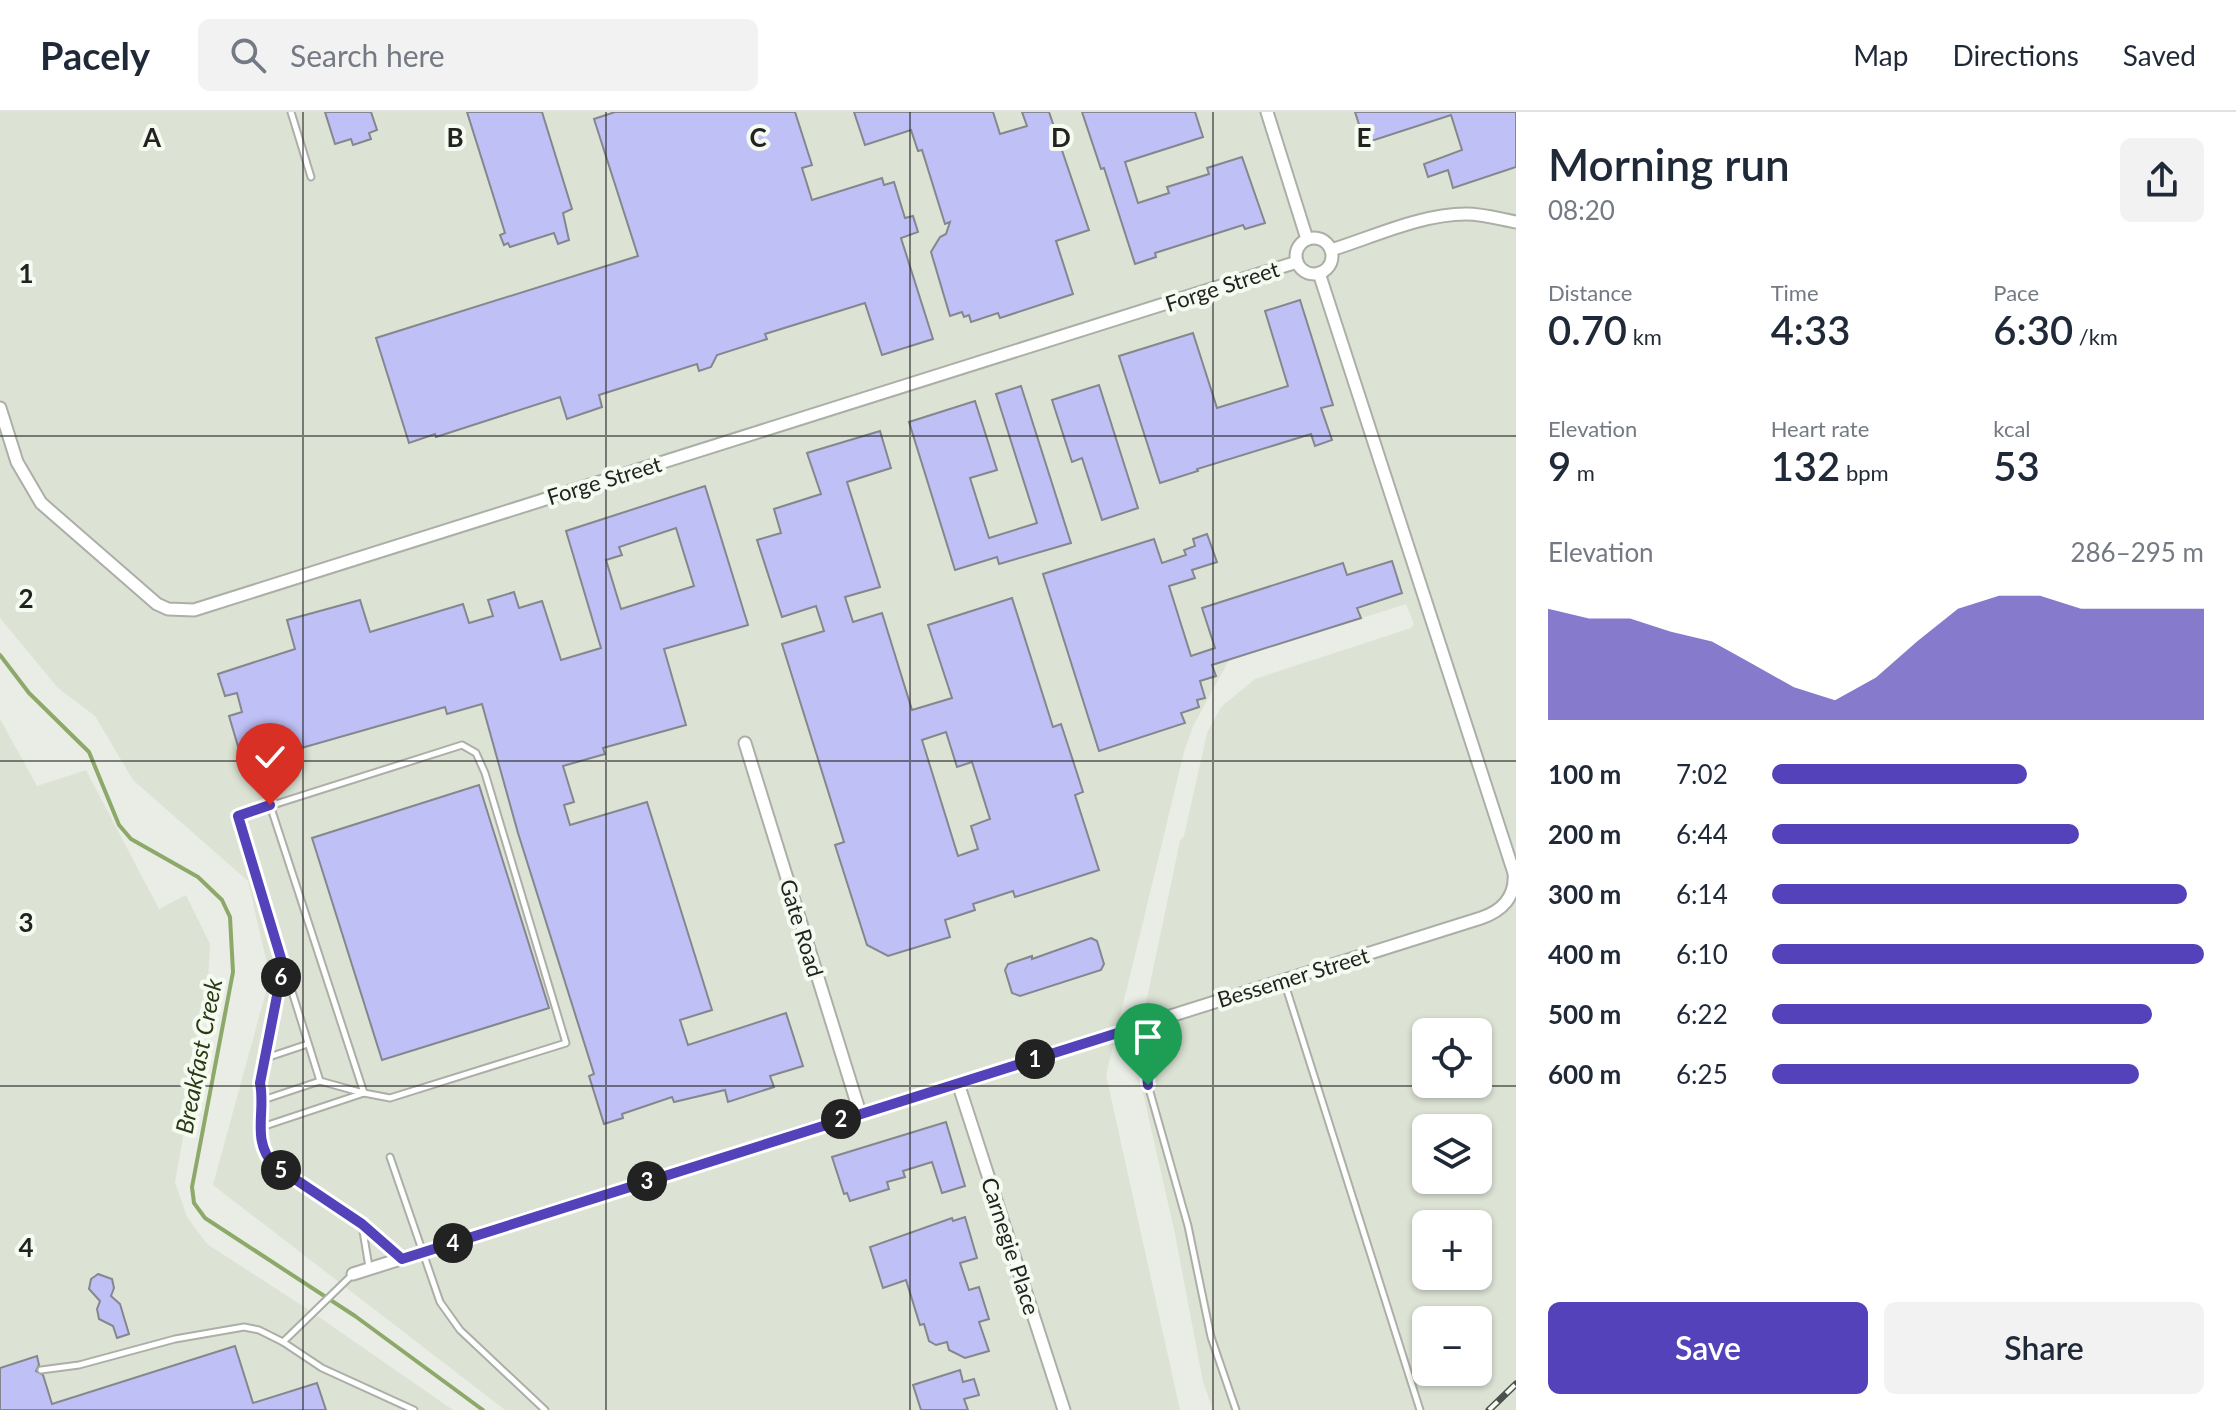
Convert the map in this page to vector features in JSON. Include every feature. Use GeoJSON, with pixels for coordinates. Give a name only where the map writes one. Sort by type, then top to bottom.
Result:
{"type":"FeatureCollection","features":[{"type":"Feature","properties":{"kind":"street"},"geometry":{"type":"LineString","coordinates":[[1267,112],[1307,239]]}},
{"type":"Feature","properties":{"kind":"street"},"geometry":{"type":"LineString","coordinates":[[1331,250],[1455,214],[1516,222]]}},
{"type":"Feature","properties":{"kind":"street"},"geometry":{"type":"LineString","coordinates":[[1307,239],[1321,239],[1331,250],[1330,264],[1319,273],[1306,271],[1297,262],[1298,248],[1307,239]]}},
{"type":"Feature","properties":{"kind":"street","name":"Forge Street"},"geometry":{"type":"LineString","coordinates":[[0,408],[21,470],[41,503],[146,596],[163,607],[184,611],[1297,262]]}},
{"type":"Feature","properties":{"kind":"street","name":"Bessemer Street"},"geometry":{"type":"LineString","coordinates":[[353,1274],[1488,916],[1504,906],[1515,885],[1514,873],[1319,273]]}},
{"type":"Feature","properties":{"kind":"street","name":"Gate Road"},"geometry":{"type":"LineString","coordinates":[[745,743],[860,1113]]}},
{"type":"Feature","properties":{"kind":"street","name":"Carnegie Place"},"geometry":{"type":"LineString","coordinates":[[958,1083],[1064,1410]]}},
{"type":"Feature","properties":{"kind":"lane"},"geometry":{"type":"LineString","coordinates":[[291,112],[311,177]]}},
{"type":"Feature","properties":{"kind":"lane"},"geometry":{"type":"LineString","coordinates":[[263,1100],[320,1081],[390,1098],[566,1043],[485,773],[476,753],[462,745],[238,816],[320,1081]]}},
{"type":"Feature","properties":{"kind":"lane"},"geometry":{"type":"LineString","coordinates":[[270,805],[364,1093]]}},
{"type":"Feature","properties":{"kind":"lane"},"geometry":{"type":"LineString","coordinates":[[283,965],[260,1083],[263,1100],[259,1128],[267,1158],[362,1224],[402,1259]]}},
{"type":"Feature","properties":{"kind":"lane"},"geometry":{"type":"LineString","coordinates":[[1284,980],[1420,1410]]}},
{"type":"Feature","properties":{"kind":"lane"},"geometry":{"type":"LineString","coordinates":[[1162,1019],[1163,1037],[1148,1063],[1148,1085],[1188,1226],[1211,1337],[1236,1410]]}},
{"type":"Feature","properties":{"kind":"lane"},"geometry":{"type":"LineString","coordinates":[[265,1058],[308,1044]]}},
{"type":"Feature","properties":{"kind":"lane"},"geometry":{"type":"LineString","coordinates":[[259,1128],[364,1093]]}},
{"type":"Feature","properties":{"kind":"lane"},"geometry":{"type":"LineString","coordinates":[[390,1157],[440,1302],[449,1317],[545,1410]]}},
{"type":"Feature","properties":{"kind":"lane"},"geometry":{"type":"LineString","coordinates":[[362,1224],[369,1269]]}},
{"type":"Feature","properties":{"kind":"lane"},"geometry":{"type":"LineString","coordinates":[[283,1342],[353,1274]]}},
{"type":"Feature","properties":{"kind":"lane"},"geometry":{"type":"LineString","coordinates":[[41,1370],[79,1365],[175,1339],[244,1327],[259,1330],[322,1368],[414,1410]]}},
{"type":"Feature","properties":{"kind":"shaded area"},"geometry":{"type":"Polygon","coordinates":[[[0,112],[1516,112],[1516,1410],[1213,1410],[1203,1382],[1175,1234],[1139,1075],[1146,1003],[1180,841],[1184,836],[1207,733],[1221,707],[1255,679],[1411,628],[1414,624],[1406,604],[1229,660],[1193,726],[1184,752],[1106,1075],[1180,1410],[505,1410],[213,1185],[270,977],[248,881],[133,780],[95,716],[58,688],[0,618],[0,112]]]}},
{"type":"Feature","properties":{"kind":"shaded area"},"geometry":{"type":"Polygon","coordinates":[[[0,719],[37,786],[86,770],[159,909],[186,895],[210,944],[207,1003],[175,1182],[187,1217],[207,1244],[453,1410],[0,1410],[0,719]]]}},
{"type":"Feature","properties":{"kind":"building"},"geometry":{"type":"Polygon","coordinates":[[[325,112],[371,112],[377,130],[369,133],[371,139],[353,145],[351,139],[335,144],[325,112]]]}},
{"type":"Feature","properties":{"kind":"building"},"geometry":{"type":"Polygon","coordinates":[[[467,112],[542,112],[572,209],[563,213],[569,240],[558,244],[554,233],[510,247],[508,243],[504,245],[500,235],[505,233],[467,112]]]}},
{"type":"Feature","properties":{"kind":"building"},"geometry":{"type":"Polygon","coordinates":[[[615,112],[795,112],[812,165],[802,168],[812,200],[882,178],[884,185],[894,182],[905,218],[913,216],[918,232],[901,238],[933,339],[882,355],[865,303],[765,334],[767,339],[717,355],[711,367],[699,371],[697,364],[599,395],[602,407],[567,419],[560,397],[409,443],[376,338],[638,256],[594,119],[615,112]]]}},
{"type":"Feature","properties":{"kind":"building"},"geometry":{"type":"Polygon","coordinates":[[[854,112],[993,112],[1000,134],[1027,126],[1022,112],[1049,112],[1089,230],[1056,241],[1073,294],[1000,318],[998,313],[971,322],[969,315],[964,317],[962,312],[950,316],[931,252],[940,237],[946,234],[950,222],[945,224],[922,150],[918,151],[911,130],[865,145],[854,112]]]}},
{"type":"Feature","properties":{"kind":"building"},"geometry":{"type":"Polygon","coordinates":[[[1082,112],[1195,112],[1203,137],[1125,162],[1138,203],[1169,193],[1167,187],[1209,174],[1207,168],[1242,157],[1265,223],[1245,229],[1243,225],[1155,253],[1156,257],[1135,264],[1082,112]]]}},
{"type":"Feature","properties":{"kind":"building"},"geometry":{"type":"Polygon","coordinates":[[[1355,112],[1516,112],[1516,167],[1453,188],[1448,170],[1428,177],[1424,164],[1462,150],[1451,115],[1365,143],[1355,112]]]}},
{"type":"Feature","properties":{"kind":"building"},"geometry":{"type":"Polygon","coordinates":[[[1300,300],[1333,405],[1321,408],[1332,440],[1315,446],[1311,434],[1160,483],[1119,356],[1193,333],[1217,408],[1288,386],[1265,311],[1300,300]]]}},
{"type":"Feature","properties":{"kind":"building"},"geometry":{"type":"Polygon","coordinates":[[[1099,385],[1138,508],[1102,520],[1082,458],[1072,462],[1052,400],[1099,385]]]}},
{"type":"Feature","properties":{"kind":"building"},"geometry":{"type":"Polygon","coordinates":[[[1021,386],[1071,543],[999,564],[997,557],[955,570],[909,422],[975,401],[997,470],[970,478],[989,538],[1037,523],[996,394],[1021,386]]]}},
{"type":"Feature","properties":{"kind":"building"},"geometry":{"type":"Polygon","coordinates":[[[880,431],[891,468],[847,482],[880,587],[845,597],[853,622],[882,613],[912,710],[952,698],[928,625],[1012,598],[1053,727],[1061,724],[1076,770],[1083,792],[1075,795],[1099,870],[1015,897],[1013,891],[973,904],[975,910],[945,920],[950,937],[888,956],[867,945],[835,845],[844,842],[782,644],[824,631],[816,606],[782,617],[757,540],[781,533],[774,509],[821,494],[807,453],[880,431]],[[946,732],[922,740],[958,856],[978,849],[971,826],[990,819],[972,762],[957,767],[946,732]]]}},
{"type":"Feature","properties":{"kind":"building"},"geometry":{"type":"Polygon","coordinates":[[[705,486],[748,625],[664,649],[686,725],[603,748],[605,754],[563,766],[574,802],[564,805],[570,825],[647,802],[712,1010],[680,1020],[688,1045],[786,1013],[803,1066],[770,1076],[774,1087],[728,1102],[725,1090],[674,1102],[672,1097],[622,1114],[623,1118],[604,1124],[589,1076],[594,1074],[518,833],[482,704],[447,714],[445,707],[256,761],[253,749],[240,753],[229,716],[242,712],[237,693],[225,696],[218,674],[295,649],[287,620],[360,600],[370,632],[463,604],[469,623],[493,616],[488,600],[514,592],[519,608],[542,601],[561,660],[601,648],[566,531],[705,486]],[[676,528],[619,547],[622,555],[606,560],[621,609],[694,586],[676,528]]]}},
{"type":"Feature","properties":{"kind":"building"},"geometry":{"type":"Polygon","coordinates":[[[1207,534],[1217,562],[1192,570],[1195,578],[1169,586],[1191,656],[1215,648],[1202,608],[1343,563],[1347,575],[1392,561],[1402,593],[1357,608],[1361,618],[1212,665],[1216,676],[1200,681],[1205,698],[1197,700],[1199,707],[1181,713],[1185,723],[1099,751],[1043,574],[1154,539],[1162,563],[1186,555],[1184,550],[1195,546],[1193,539],[1207,534]]]}},
{"type":"Feature","properties":{"kind":"building"},"geometry":{"type":"Polygon","coordinates":[[[479,785],[549,1008],[382,1060],[312,838],[479,785]]]}},
{"type":"Feature","properties":{"kind":"building"},"geometry":{"type":"Polygon","coordinates":[[[1091,938],[1097,941],[1104,964],[1101,970],[1020,996],[1012,993],[1005,970],[1008,964],[1032,956],[1032,959],[1091,938]]]}},
{"type":"Feature","properties":{"kind":"building"},"geometry":{"type":"Polygon","coordinates":[[[946,1122],[965,1186],[942,1193],[932,1162],[903,1171],[905,1177],[887,1182],[889,1189],[850,1201],[847,1193],[844,1194],[832,1157],[946,1122]]]}},
{"type":"Feature","properties":{"kind":"building"},"geometry":{"type":"Polygon","coordinates":[[[965,1217],[977,1258],[960,1263],[969,1290],[979,1287],[989,1319],[979,1322],[989,1351],[965,1358],[949,1350],[947,1342],[936,1345],[929,1341],[924,1324],[920,1325],[906,1280],[883,1288],[870,1247],[952,1218],[953,1221],[965,1217]]]}},
{"type":"Feature","properties":{"kind":"building"},"geometry":{"type":"Polygon","coordinates":[[[98,1274],[112,1279],[114,1288],[111,1296],[120,1304],[129,1334],[117,1338],[113,1326],[99,1319],[97,1309],[100,1301],[89,1289],[91,1279],[98,1274]]]}},
{"type":"Feature","properties":{"kind":"building"},"geometry":{"type":"Polygon","coordinates":[[[235,1346],[253,1403],[317,1383],[326,1410],[0,1410],[0,1368],[37,1356],[39,1365],[36,1371],[43,1375],[52,1404],[235,1346]]]}},
{"type":"Feature","properties":{"kind":"building"},"geometry":{"type":"Polygon","coordinates":[[[960,1370],[963,1382],[974,1379],[979,1395],[964,1399],[968,1410],[921,1410],[913,1385],[960,1370]]]}},
{"type":"Feature","properties":{"kind":"waterway","name":"Breakfast Creek"},"geometry":{"type":"LineString","coordinates":[[0,655],[29,693],[89,752],[119,825],[131,839],[198,877],[222,900],[230,917],[233,972],[192,1187],[194,1203],[205,1218],[355,1316],[483,1410]]}},
{"type":"Feature","properties":{"kind":"railway"},"geometry":{"type":"LineString","coordinates":[[1489,1410],[1516,1384]]}},
{"type":"Feature","properties":{"kind":"route"},"geometry":{"type":"LineString","coordinates":[[270,805],[238,816],[283,965],[260,1083],[263,1098],[259,1128],[261,1142],[267,1158],[274,1165],[362,1224],[402,1259],[1162,1019],[1163,1037],[1148,1063],[1148,1085]]}}]}
